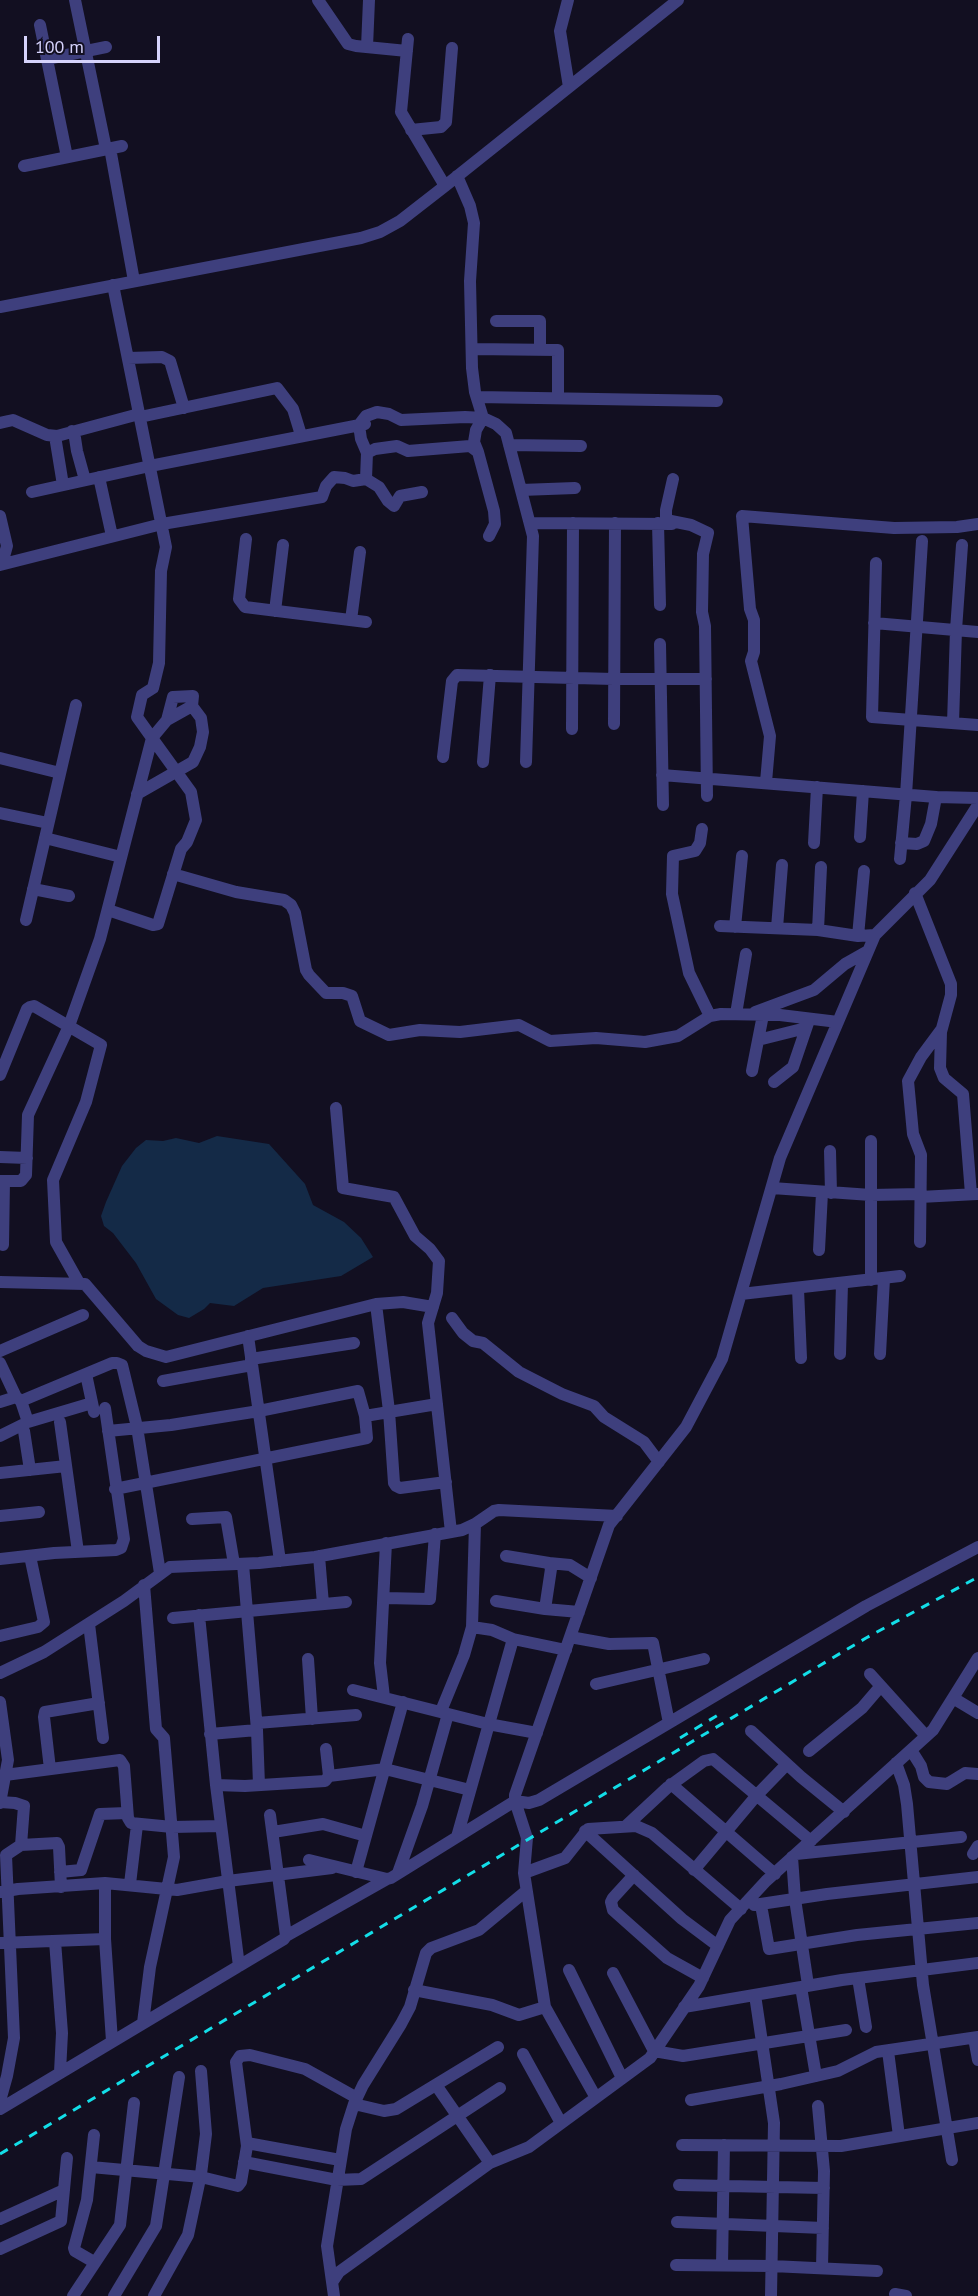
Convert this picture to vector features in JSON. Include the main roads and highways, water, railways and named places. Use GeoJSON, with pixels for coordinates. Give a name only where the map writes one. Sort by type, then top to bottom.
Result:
{"type":"FeatureCollection","features":[{"type":"Feature","properties":{"kind":"water"},"geometry":{"type":"Polygon","coordinates":[[[217,1136],[269,1144],[305,1184],[313,1205],[344,1222],[361,1238],[373,1257],[341,1276],[263,1288],[234,1306],[210,1303],[189,1318],[178,1315],[156,1299],[136,1263],[113,1233],[104,1226],[101,1216],[106,1202],[122,1166],[136,1148],[146,1140],[163,1141],[176,1138],[199,1143],[217,1136]]]}},
{"type":"Feature","properties":{"kind":"railway"},"geometry":{"type":"LineString","coordinates":[[0,2154],[866,1638],[978,1577]]}},
{"type":"Feature","properties":{"kind":"railway"},"geometry":{"type":"LineString","coordinates":[[680,1738],[718,1715]]}}]}
